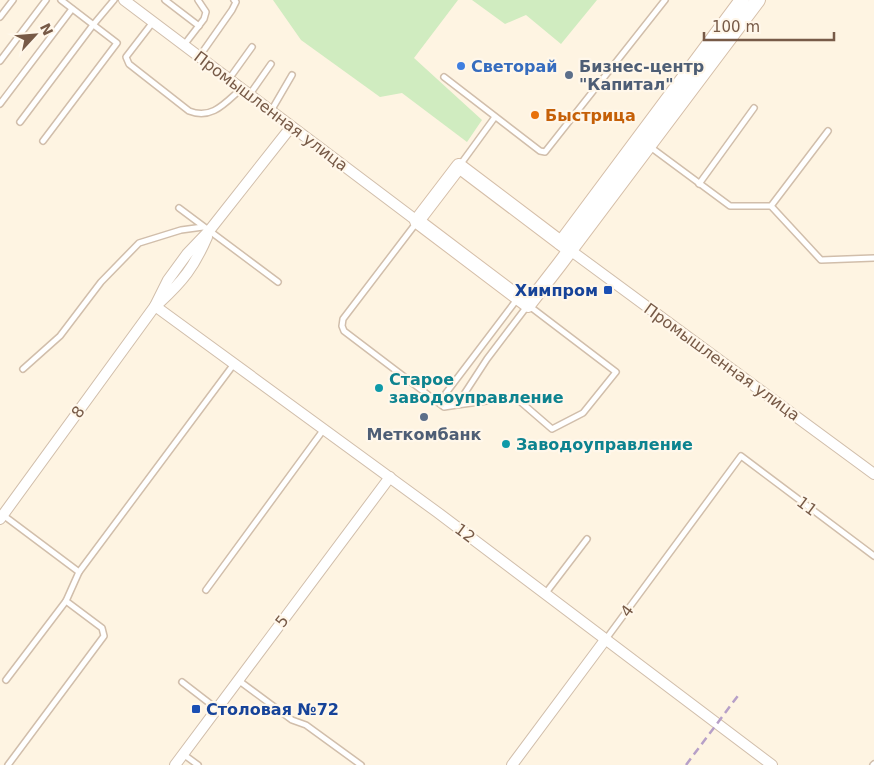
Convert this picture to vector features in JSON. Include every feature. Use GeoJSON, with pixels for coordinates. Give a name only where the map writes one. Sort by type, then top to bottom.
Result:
{"type":"FeatureCollection","features":[{"type":"Feature","properties":{"kind":"street","name":"Промышленная улица"},"geometry":{"type":"LineString","coordinates":[[124,0],[523,301]]}},
{"type":"Feature","properties":{"kind":"street"},"geometry":{"type":"LineString","coordinates":[[644,142],[742,0]]}},
{"type":"Feature","properties":{"kind":"street"},"geometry":{"type":"LineString","coordinates":[[523,301],[644,142],[758,0]]}},
{"type":"Feature","properties":{"kind":"street","name":"8"},"geometry":{"type":"LineString","coordinates":[[1,515],[156,306],[168,280],[187,254],[292,127]]}},
{"type":"Feature","properties":{"kind":"street","name":"Промышленная улица"},"geometry":{"type":"LineString","coordinates":[[459,166],[874,474]]}},
{"type":"Feature","properties":{"kind":"street"},"geometry":{"type":"LineString","coordinates":[[417,222],[459,166]]}},
{"type":"Feature","properties":{"kind":"street","name":"12"},"geometry":{"type":"LineString","coordinates":[[156,306],[390,477],[772,765]]}},
{"type":"Feature","properties":{"kind":"street","name":"5"},"geometry":{"type":"LineString","coordinates":[[175,765],[390,477]]}},
{"type":"Feature","properties":{"kind":"street","name":"4"},"geometry":{"type":"LineString","coordinates":[[512,765],[605,640]]}},
{"type":"Feature","properties":{"kind":"lane"},"geometry":{"type":"LineString","coordinates":[[0,16],[13,0]]}},
{"type":"Feature","properties":{"kind":"lane"},"geometry":{"type":"LineString","coordinates":[[0,61],[46,0]]}},
{"type":"Feature","properties":{"kind":"lane"},"geometry":{"type":"LineString","coordinates":[[43,141],[117,43],[61,0]]}},
{"type":"Feature","properties":{"kind":"lane"},"geometry":{"type":"LineString","coordinates":[[20,122],[114,0]]}},
{"type":"Feature","properties":{"kind":"lane"},"geometry":{"type":"LineString","coordinates":[[165,0],[199,26]]}},
{"type":"Feature","properties":{"kind":"lane"},"geometry":{"type":"LineString","coordinates":[[184,45],[204,19],[206,12],[198,0]]}},
{"type":"Feature","properties":{"kind":"lane"},"geometry":{"type":"LineString","coordinates":[[444,77],[540,151],[545,152],[665,0]]}},
{"type":"Feature","properties":{"kind":"lane"},"geometry":{"type":"LineString","coordinates":[[199,57],[232,10],[236,1]]}},
{"type":"Feature","properties":{"kind":"lane"},"geometry":{"type":"LineString","coordinates":[[0,104],[72,9]]}},
{"type":"Feature","properties":{"kind":"lane"},"geometry":{"type":"LineString","coordinates":[[153,22],[126,57],[129,64],[189,111],[199,115],[208,114],[246,92],[271,64]]}},
{"type":"Feature","properties":{"kind":"lane"},"geometry":{"type":"LineString","coordinates":[[229,79],[252,47]]}},
{"type":"Feature","properties":{"kind":"lane"},"geometry":{"type":"LineString","coordinates":[[271,111],[292,75]]}},
{"type":"Feature","properties":{"kind":"lane"},"geometry":{"type":"LineString","coordinates":[[699,184],[754,108]]}},
{"type":"Feature","properties":{"kind":"lane"},"geometry":{"type":"LineString","coordinates":[[459,166],[495,117]]}},
{"type":"Feature","properties":{"kind":"lane"},"geometry":{"type":"LineString","coordinates":[[771,206],[828,131]]}},
{"type":"Feature","properties":{"kind":"lane"},"geometry":{"type":"LineString","coordinates":[[644,142],[730,206],[771,206],[821,260],[874,258]]}},
{"type":"Feature","properties":{"kind":"lane"},"geometry":{"type":"LineString","coordinates":[[179,208],[278,282]]}},
{"type":"Feature","properties":{"kind":"lane"},"geometry":{"type":"LineString","coordinates":[[417,222],[343,319],[342,326],[344,331],[444,407],[515,397],[552,429],[583,413],[616,372],[523,301]]}},
{"type":"Feature","properties":{"kind":"lane"},"geometry":{"type":"LineString","coordinates":[[23,369],[60,336],[101,282],[139,243],[180,230],[206,229]]}},
{"type":"Feature","properties":{"kind":"lane"},"geometry":{"type":"LineString","coordinates":[[457,405],[523,301]]}},
{"type":"Feature","properties":{"kind":"lane"},"geometry":{"type":"LineString","coordinates":[[446,393],[523,301]]}},
{"type":"Feature","properties":{"kind":"lane"},"geometry":{"type":"LineString","coordinates":[[6,680],[66,601],[79,572],[234,363]]}},
{"type":"Feature","properties":{"kind":"lane"},"geometry":{"type":"LineString","coordinates":[[206,590],[324,429]]}},
{"type":"Feature","properties":{"kind":"lane","name":"11"},"geometry":{"type":"LineString","coordinates":[[741,456],[874,556]]}},
{"type":"Feature","properties":{"kind":"lane","name":"4"},"geometry":{"type":"LineString","coordinates":[[605,640],[741,456]]}},
{"type":"Feature","properties":{"kind":"lane"},"geometry":{"type":"LineString","coordinates":[[1,515],[79,572]]}},
{"type":"Feature","properties":{"kind":"lane"},"geometry":{"type":"LineString","coordinates":[[545,594],[587,539]]}},
{"type":"Feature","properties":{"kind":"lane"},"geometry":{"type":"LineString","coordinates":[[8,765],[104,636],[102,628],[66,601]]}},
{"type":"Feature","properties":{"kind":"lane"},"geometry":{"type":"LineString","coordinates":[[238,680],[292,720],[306,725],[361,765]]}},
{"type":"Feature","properties":{"kind":"lane"},"geometry":{"type":"LineString","coordinates":[[182,682],[217,709]]}},
{"type":"Feature","properties":{"kind":"lane"},"geometry":{"type":"LineString","coordinates":[[183,754],[198,765]]}},
{"type":"Feature","properties":{"kind":"green space"},"geometry":{"type":"Polygon","coordinates":[[[273,0],[458,0],[414,58],[482,120],[467,142],[402,93],[380,97],[301,40],[273,0]]]}},
{"type":"Feature","properties":{"kind":"green space"},"geometry":{"type":"Polygon","coordinates":[[[472,0],[597,0],[561,44],[526,15],[505,24],[472,0]]]}},
{"type":"Feature","properties":{"kind":"railway"},"geometry":{"type":"LineString","coordinates":[[686,765],[740,693]]}},
{"type":"Feature","properties":{"kind":"place","name":"Светорай"},"geometry":{"type":"Point","coordinates":[461,66]}},
{"type":"Feature","properties":{"kind":"place","name":"Бизнес-центр \"Капитал\""},"geometry":{"type":"Point","coordinates":[569,75]}},
{"type":"Feature","properties":{"kind":"place","name":"Быстрица"},"geometry":{"type":"Point","coordinates":[535,115]}},
{"type":"Feature","properties":{"kind":"place","name":"Химпром"},"geometry":{"type":"Point","coordinates":[608,290]}},
{"type":"Feature","properties":{"kind":"place","name":"Старое заводоуправление"},"geometry":{"type":"Point","coordinates":[379,388]}},
{"type":"Feature","properties":{"kind":"place","name":"Меткомбанк"},"geometry":{"type":"Point","coordinates":[424,417]}},
{"type":"Feature","properties":{"kind":"place","name":"Заводоуправление"},"geometry":{"type":"Point","coordinates":[506,444]}},
{"type":"Feature","properties":{"kind":"place","name":"Столовая №72"},"geometry":{"type":"Point","coordinates":[196,709]}}]}
